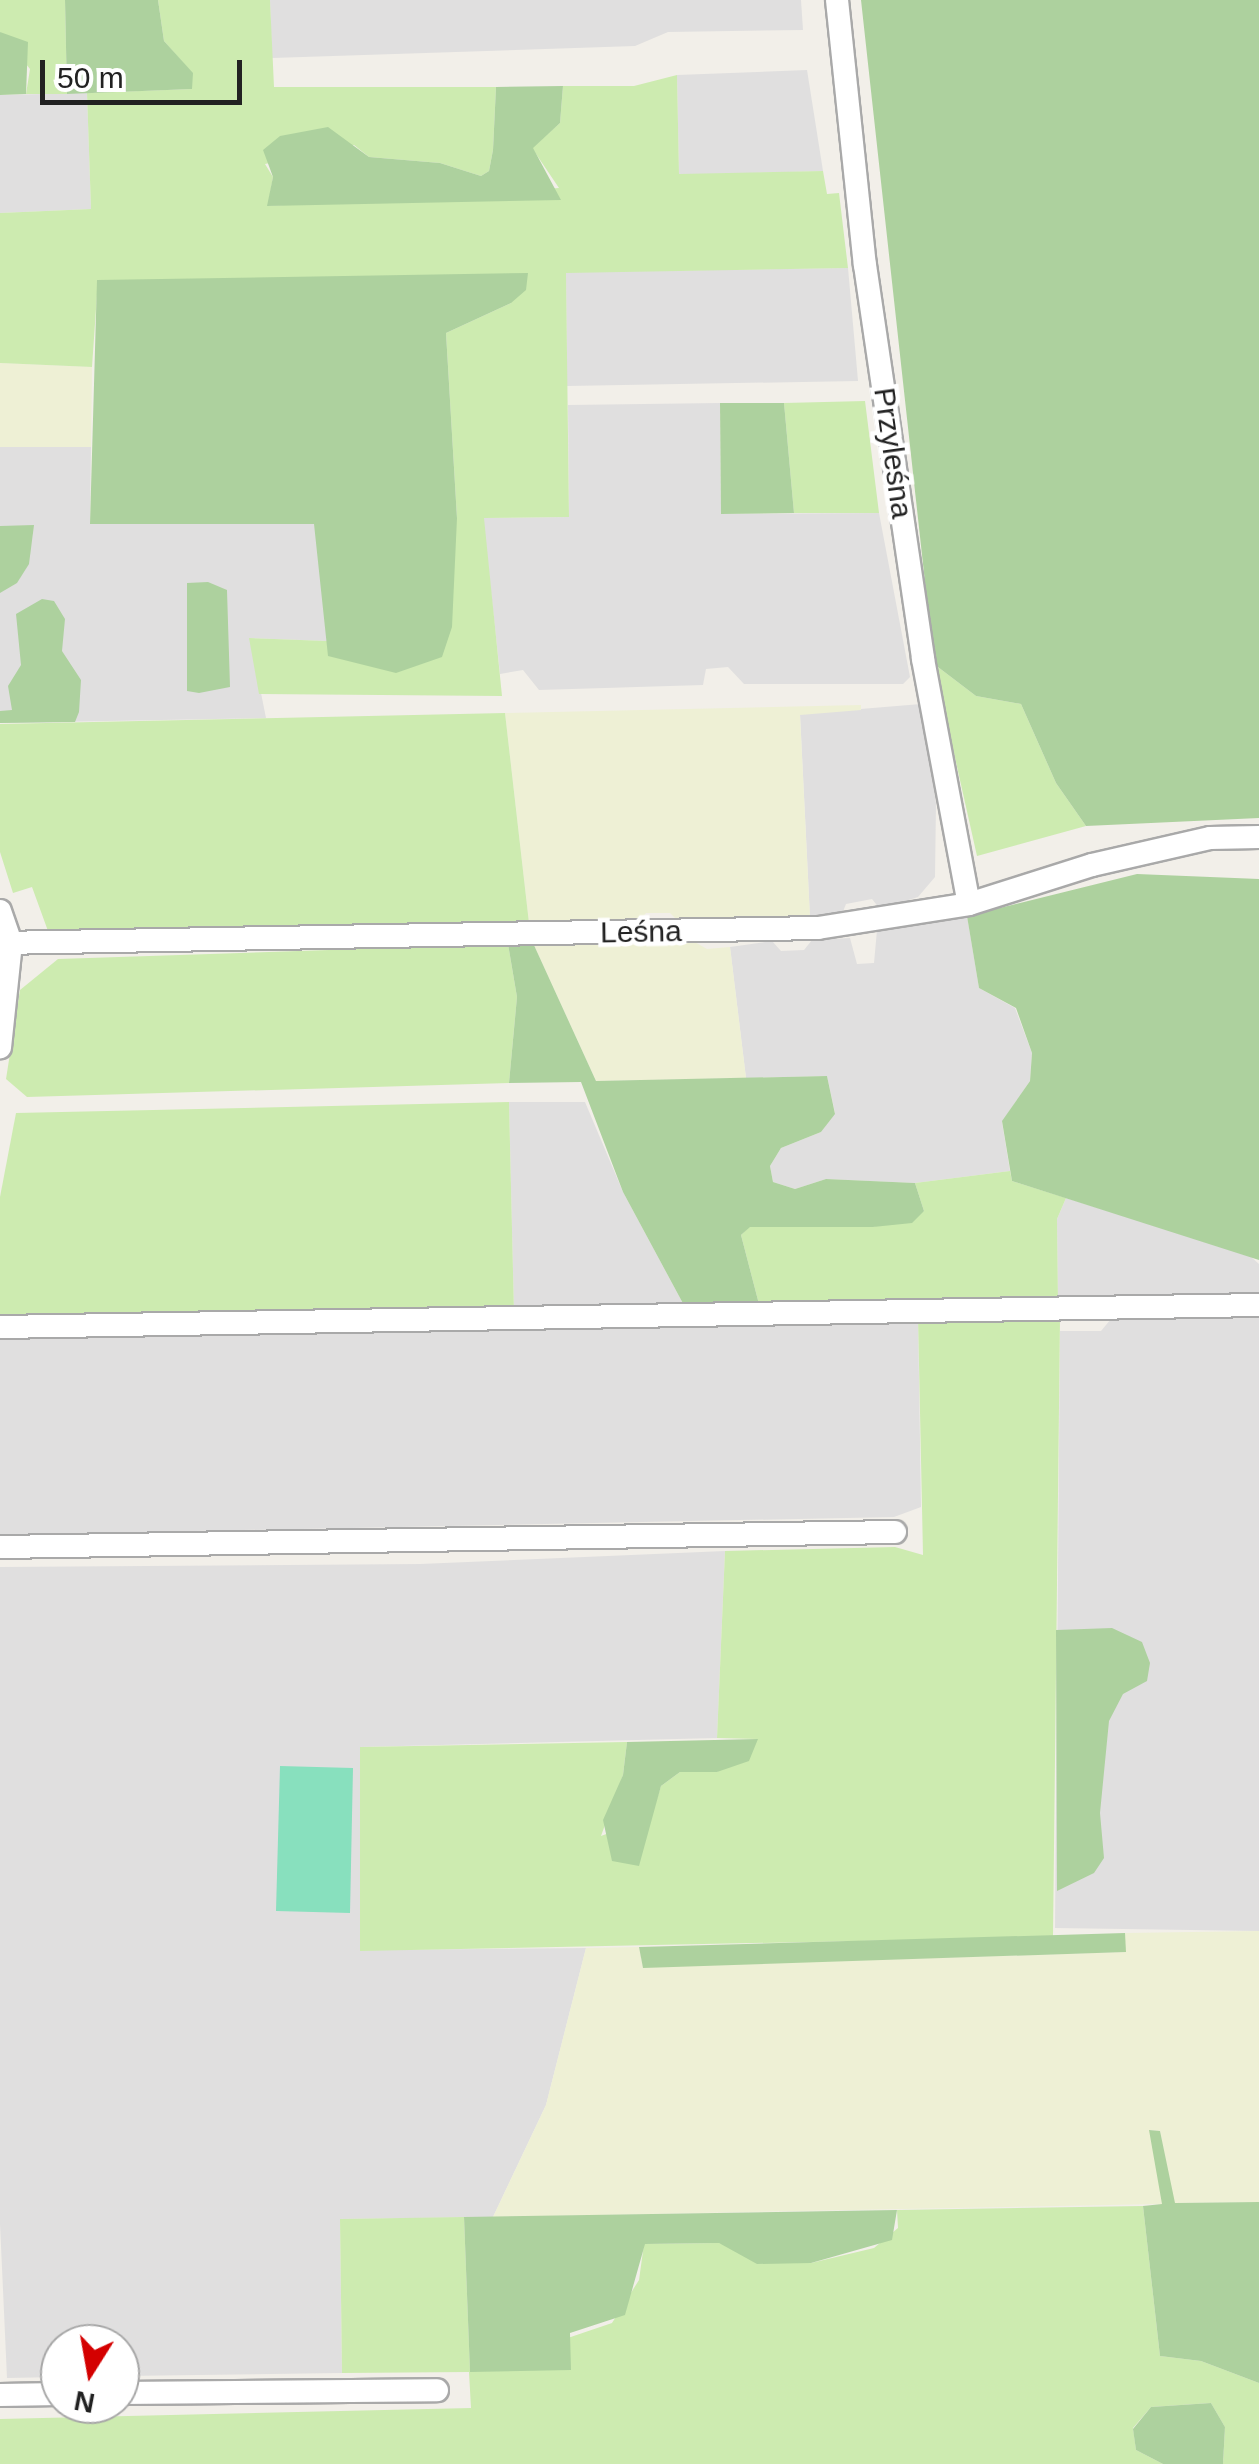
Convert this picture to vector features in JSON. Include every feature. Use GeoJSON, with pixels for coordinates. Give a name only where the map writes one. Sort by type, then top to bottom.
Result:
{"type":"FeatureCollection","features":[{"type":"Feature","properties":{"kind":"street","name":"Przyleśna"},"geometry":{"type":"LineString","coordinates":[[837,0],[865,265],[923,659],[969,904]]}},
{"type":"Feature","properties":{"kind":"street","name":"Leśna"},"geometry":{"type":"LineString","coordinates":[[6,943],[801,929],[969,904],[1092,865],[1210,838],[1259,837]]}},
{"type":"Feature","properties":{"kind":"street"},"geometry":{"type":"LineString","coordinates":[[0,911],[6,943],[0,1047]]}},
{"type":"Feature","properties":{"kind":"street"},"geometry":{"type":"LineString","coordinates":[[0,1327],[1259,1305]]}},
{"type":"Feature","properties":{"kind":"street"},"geometry":{"type":"LineString","coordinates":[[0,1546],[896,1532]]}},
{"type":"Feature","properties":{"kind":"street"},"geometry":{"type":"LineString","coordinates":[[140,2394],[437,2390]]}},
{"type":"Feature","properties":{"kind":"street"},"geometry":{"type":"LineString","coordinates":[[0,2395],[40,2394]]}},
{"type":"Feature","properties":{"kind":"shaded area"},"geometry":{"type":"Polygon","coordinates":[[[270,0],[801,0],[803,30],[668,32],[635,46],[272,58],[270,0]]]}},
{"type":"Feature","properties":{"kind":"shaded area"},"geometry":{"type":"Polygon","coordinates":[[[807,70],[823,171],[679,175],[677,75],[807,70]]]}},
{"type":"Feature","properties":{"kind":"shaded area"},"geometry":{"type":"Polygon","coordinates":[[[87,93],[91,209],[0,213],[0,95],[87,93]]]}},
{"type":"Feature","properties":{"kind":"shaded area"},"geometry":{"type":"Polygon","coordinates":[[[848,268],[858,381],[567,386],[566,272],[848,268]]]}},
{"type":"Feature","properties":{"kind":"shaded area"},"geometry":{"type":"Polygon","coordinates":[[[720,403],[721,514],[879,513],[910,677],[903,684],[744,684],[728,667],[706,669],[703,685],[539,690],[523,670],[500,674],[483,518],[569,517],[568,405],[720,403]]]}},
{"type":"Feature","properties":{"kind":"shaded area"},"geometry":{"type":"Polygon","coordinates":[[[0,447],[91,447],[90,524],[315,524],[327,641],[250,638],[266,718],[0,723],[0,447]]]}},
{"type":"Feature","properties":{"kind":"shaded area"},"geometry":{"type":"Polygon","coordinates":[[[921,704],[936,803],[935,877],[918,897],[880,909],[872,899],[846,904],[842,914],[810,918],[800,714],[921,704]]]}},
{"type":"Feature","properties":{"kind":"shaded area"},"geometry":{"type":"Polygon","coordinates":[[[967,915],[979,988],[1015,1008],[1032,1053],[1030,1081],[1002,1122],[1010,1171],[915,1183],[826,1179],[795,1189],[773,1182],[770,1166],[781,1148],[821,1132],[835,1113],[827,1076],[746,1078],[730,947],[772,941],[781,951],[804,950],[812,940],[850,938],[857,964],[874,963],[877,930],[967,915]]]}},
{"type":"Feature","properties":{"kind":"shaded area"},"geometry":{"type":"Polygon","coordinates":[[[509,1102],[585,1102],[623,1192],[686,1309],[514,1313],[509,1102]]]}},
{"type":"Feature","properties":{"kind":"shaded area"},"geometry":{"type":"Polygon","coordinates":[[[1066,1198],[1249,1255],[1259,1264],[1259,1297],[1058,1303],[1057,1219],[1066,1198]]]}},
{"type":"Feature","properties":{"kind":"shaded area"},"geometry":{"type":"Polygon","coordinates":[[[918,1317],[921,1507],[894,1517],[0,1535],[0,1336],[918,1317]]]}},
{"type":"Feature","properties":{"kind":"shaded area"},"geometry":{"type":"Polygon","coordinates":[[[1259,1318],[1259,1931],[1055,1928],[1060,1331],[1101,1331],[1111,1319],[1259,1318]]]}},
{"type":"Feature","properties":{"kind":"shaded area"},"geometry":{"type":"Polygon","coordinates":[[[725,1551],[717,1738],[360,1747],[361,1950],[586,1948],[546,2105],[493,2217],[340,2219],[342,2373],[140,2376],[140,2324],[40,2324],[40,2377],[7,2378],[0,2224],[0,1567],[420,1564],[725,1551]]]}},
{"type":"Feature","properties":{"kind":"green space"},"geometry":{"type":"Polygon","coordinates":[[[0,0],[65,0],[67,94],[26,94],[30,69],[0,32],[0,0]]]}},
{"type":"Feature","properties":{"kind":"green space"},"geometry":{"type":"Polygon","coordinates":[[[65,0],[158,0],[164,41],[193,73],[192,89],[67,94],[65,0]]]}},
{"type":"Feature","properties":{"kind":"green space"},"geometry":{"type":"Polygon","coordinates":[[[158,0],[270,0],[274,87],[496,87],[493,150],[489,171],[481,176],[440,163],[369,157],[354,145],[265,164],[273,177],[268,206],[559,188],[532,148],[560,123],[563,86],[634,86],[677,75],[679,174],[823,171],[827,194],[839,193],[848,268],[566,273],[569,517],[484,518],[502,696],[259,694],[249,638],[327,641],[329,656],[457,518],[446,333],[511,303],[98,280],[92,367],[0,363],[0,213],[91,209],[87,93],[192,89],[192,73],[164,41],[158,0]]]}},
{"type":"Feature","properties":{"kind":"green space"},"geometry":{"type":"Polygon","coordinates":[[[861,0],[1259,0],[1259,818],[1086,826],[1056,783],[1021,704],[976,696],[934,664],[861,0]]]}},
{"type":"Feature","properties":{"kind":"green space"},"geometry":{"type":"Polygon","coordinates":[[[0,32],[28,42],[26,94],[0,95],[0,32]]]}},
{"type":"Feature","properties":{"kind":"green space"},"geometry":{"type":"Polygon","coordinates":[[[563,86],[560,123],[533,148],[561,200],[267,206],[273,177],[263,150],[280,136],[328,127],[369,157],[440,163],[481,176],[489,171],[493,150],[496,87],[563,86]]]}},
{"type":"Feature","properties":{"kind":"green space"},"geometry":{"type":"Polygon","coordinates":[[[528,273],[526,290],[511,303],[446,333],[457,518],[452,627],[442,657],[396,673],[328,656],[314,524],[90,524],[97,280],[528,273]]]}},
{"type":"Feature","properties":{"kind":"green space"},"geometry":{"type":"Polygon","coordinates":[[[0,363],[92,367],[91,447],[0,447],[0,363]]]}},
{"type":"Feature","properties":{"kind":"green space"},"geometry":{"type":"Polygon","coordinates":[[[865,401],[879,513],[794,513],[784,403],[865,401]]]}},
{"type":"Feature","properties":{"kind":"green space"},"geometry":{"type":"Polygon","coordinates":[[[720,403],[784,403],[794,513],[721,514],[720,403]]]}},
{"type":"Feature","properties":{"kind":"green space"},"geometry":{"type":"Polygon","coordinates":[[[34,525],[29,564],[17,583],[0,593],[0,526],[34,525]]]}},
{"type":"Feature","properties":{"kind":"green space"},"geometry":{"type":"Polygon","coordinates":[[[208,582],[227,590],[230,687],[199,693],[187,691],[187,583],[208,582]]]}},
{"type":"Feature","properties":{"kind":"green space"},"geometry":{"type":"Polygon","coordinates":[[[42,599],[54,601],[65,619],[62,651],[81,680],[79,712],[75,722],[0,723],[0,711],[12,710],[8,686],[21,665],[16,614],[42,599]]]}},
{"type":"Feature","properties":{"kind":"green space"},"geometry":{"type":"Polygon","coordinates":[[[934,664],[976,696],[1021,704],[1056,783],[1086,826],[977,856],[934,664]]]}},
{"type":"Feature","properties":{"kind":"green space"},"geometry":{"type":"Polygon","coordinates":[[[861,705],[861,710],[800,715],[810,918],[678,921],[670,913],[646,913],[639,921],[529,923],[505,713],[861,705]]]}},
{"type":"Feature","properties":{"kind":"green space"},"geometry":{"type":"Polygon","coordinates":[[[505,713],[529,923],[48,931],[32,887],[13,893],[0,852],[0,724],[505,713]]]}},
{"type":"Feature","properties":{"kind":"green space"},"geometry":{"type":"Polygon","coordinates":[[[1137,874],[1259,879],[1259,1260],[1012,1181],[1002,1121],[1030,1081],[1032,1053],[1016,1008],[979,988],[967,916],[1137,874]]]}},
{"type":"Feature","properties":{"kind":"green space"},"geometry":{"type":"Polygon","coordinates":[[[693,941],[707,949],[730,947],[746,1078],[596,1081],[533,943],[693,941]]]}},
{"type":"Feature","properties":{"kind":"green space"},"geometry":{"type":"Polygon","coordinates":[[[533,943],[596,1081],[827,1076],[835,1114],[821,1132],[781,1148],[770,1166],[773,1182],[795,1189],[826,1179],[915,1183],[924,1211],[912,1223],[873,1227],[750,1227],[741,1235],[760,1308],[686,1309],[623,1192],[581,1082],[509,1083],[517,997],[508,944],[533,943]]]}},
{"type":"Feature","properties":{"kind":"green space"},"geometry":{"type":"Polygon","coordinates":[[[508,944],[517,997],[509,1083],[27,1097],[6,1079],[20,990],[58,959],[508,944]]]}},
{"type":"Feature","properties":{"kind":"green space"},"geometry":{"type":"Polygon","coordinates":[[[509,1102],[514,1313],[0,1319],[0,1197],[16,1113],[509,1102]]]}},
{"type":"Feature","properties":{"kind":"green space"},"geometry":{"type":"Polygon","coordinates":[[[1010,1171],[1012,1181],[1066,1198],[1057,1219],[1058,1303],[760,1308],[741,1235],[750,1226],[873,1227],[924,1211],[915,1183],[1010,1171]]]}},
{"type":"Feature","properties":{"kind":"green space"},"geometry":{"type":"Polygon","coordinates":[[[918,1317],[1060,1319],[1053,1937],[360,1951],[360,1747],[627,1742],[623,1775],[601,1836],[651,1817],[661,1786],[680,1772],[717,1772],[757,1739],[717,1738],[725,1551],[895,1547],[923,1555],[918,1317]]]}},
{"type":"Feature","properties":{"kind":"green space"},"geometry":{"type":"Polygon","coordinates":[[[1112,1628],[1142,1642],[1150,1663],[1147,1681],[1123,1694],[1109,1721],[1100,1813],[1104,1858],[1094,1873],[1057,1891],[1056,1630],[1112,1628]]]}},
{"type":"Feature","properties":{"kind":"green space"},"geometry":{"type":"Polygon","coordinates":[[[758,1739],[749,1761],[717,1772],[680,1772],[661,1786],[639,1866],[612,1861],[603,1820],[623,1775],[627,1742],[758,1739]]]}},
{"type":"Feature","properties":{"kind":"green space"},"geometry":{"type":"Polygon","coordinates":[[[280,1766],[353,1768],[350,1913],[276,1911],[280,1766]]]}},
{"type":"Feature","properties":{"kind":"green space"},"geometry":{"type":"Polygon","coordinates":[[[1259,1931],[1259,2202],[1174,2203],[1160,2131],[1150,2130],[1163,2204],[493,2217],[546,2105],[586,1948],[639,1947],[643,1967],[1125,1952],[1125,1933],[1259,1931]]]}},
{"type":"Feature","properties":{"kind":"green space"},"geometry":{"type":"Polygon","coordinates":[[[1125,1933],[1126,1952],[643,1968],[639,1947],[1125,1933]]]}},
{"type":"Feature","properties":{"kind":"green space"},"geometry":{"type":"Polygon","coordinates":[[[1149,2130],[1160,2131],[1175,2203],[1259,2202],[1259,2383],[1201,2361],[1160,2356],[1143,2206],[1162,2204],[1149,2130]]]}},
{"type":"Feature","properties":{"kind":"green space"},"geometry":{"type":"Polygon","coordinates":[[[1143,2206],[1160,2356],[1201,2361],[1259,2383],[1259,2464],[1223,2464],[1225,2427],[1211,2403],[1151,2407],[1133,2428],[1136,2450],[1163,2464],[0,2464],[0,2419],[40,2418],[40,2424],[140,2424],[140,2416],[471,2408],[469,2372],[342,2373],[340,2219],[464,2217],[470,2371],[612,2323],[639,2280],[644,2244],[719,2243],[811,2263],[874,2248],[898,2228],[897,2210],[1143,2206]]]}},
{"type":"Feature","properties":{"kind":"green space"},"geometry":{"type":"Polygon","coordinates":[[[897,2210],[892,2240],[811,2263],[757,2264],[719,2243],[645,2244],[625,2315],[570,2333],[571,2370],[470,2372],[464,2217],[897,2210]]]}},
{"type":"Feature","properties":{"kind":"green space"},"geometry":{"type":"Polygon","coordinates":[[[1211,2403],[1225,2427],[1223,2464],[1163,2464],[1136,2450],[1133,2429],[1151,2407],[1211,2403]]]}}]}
